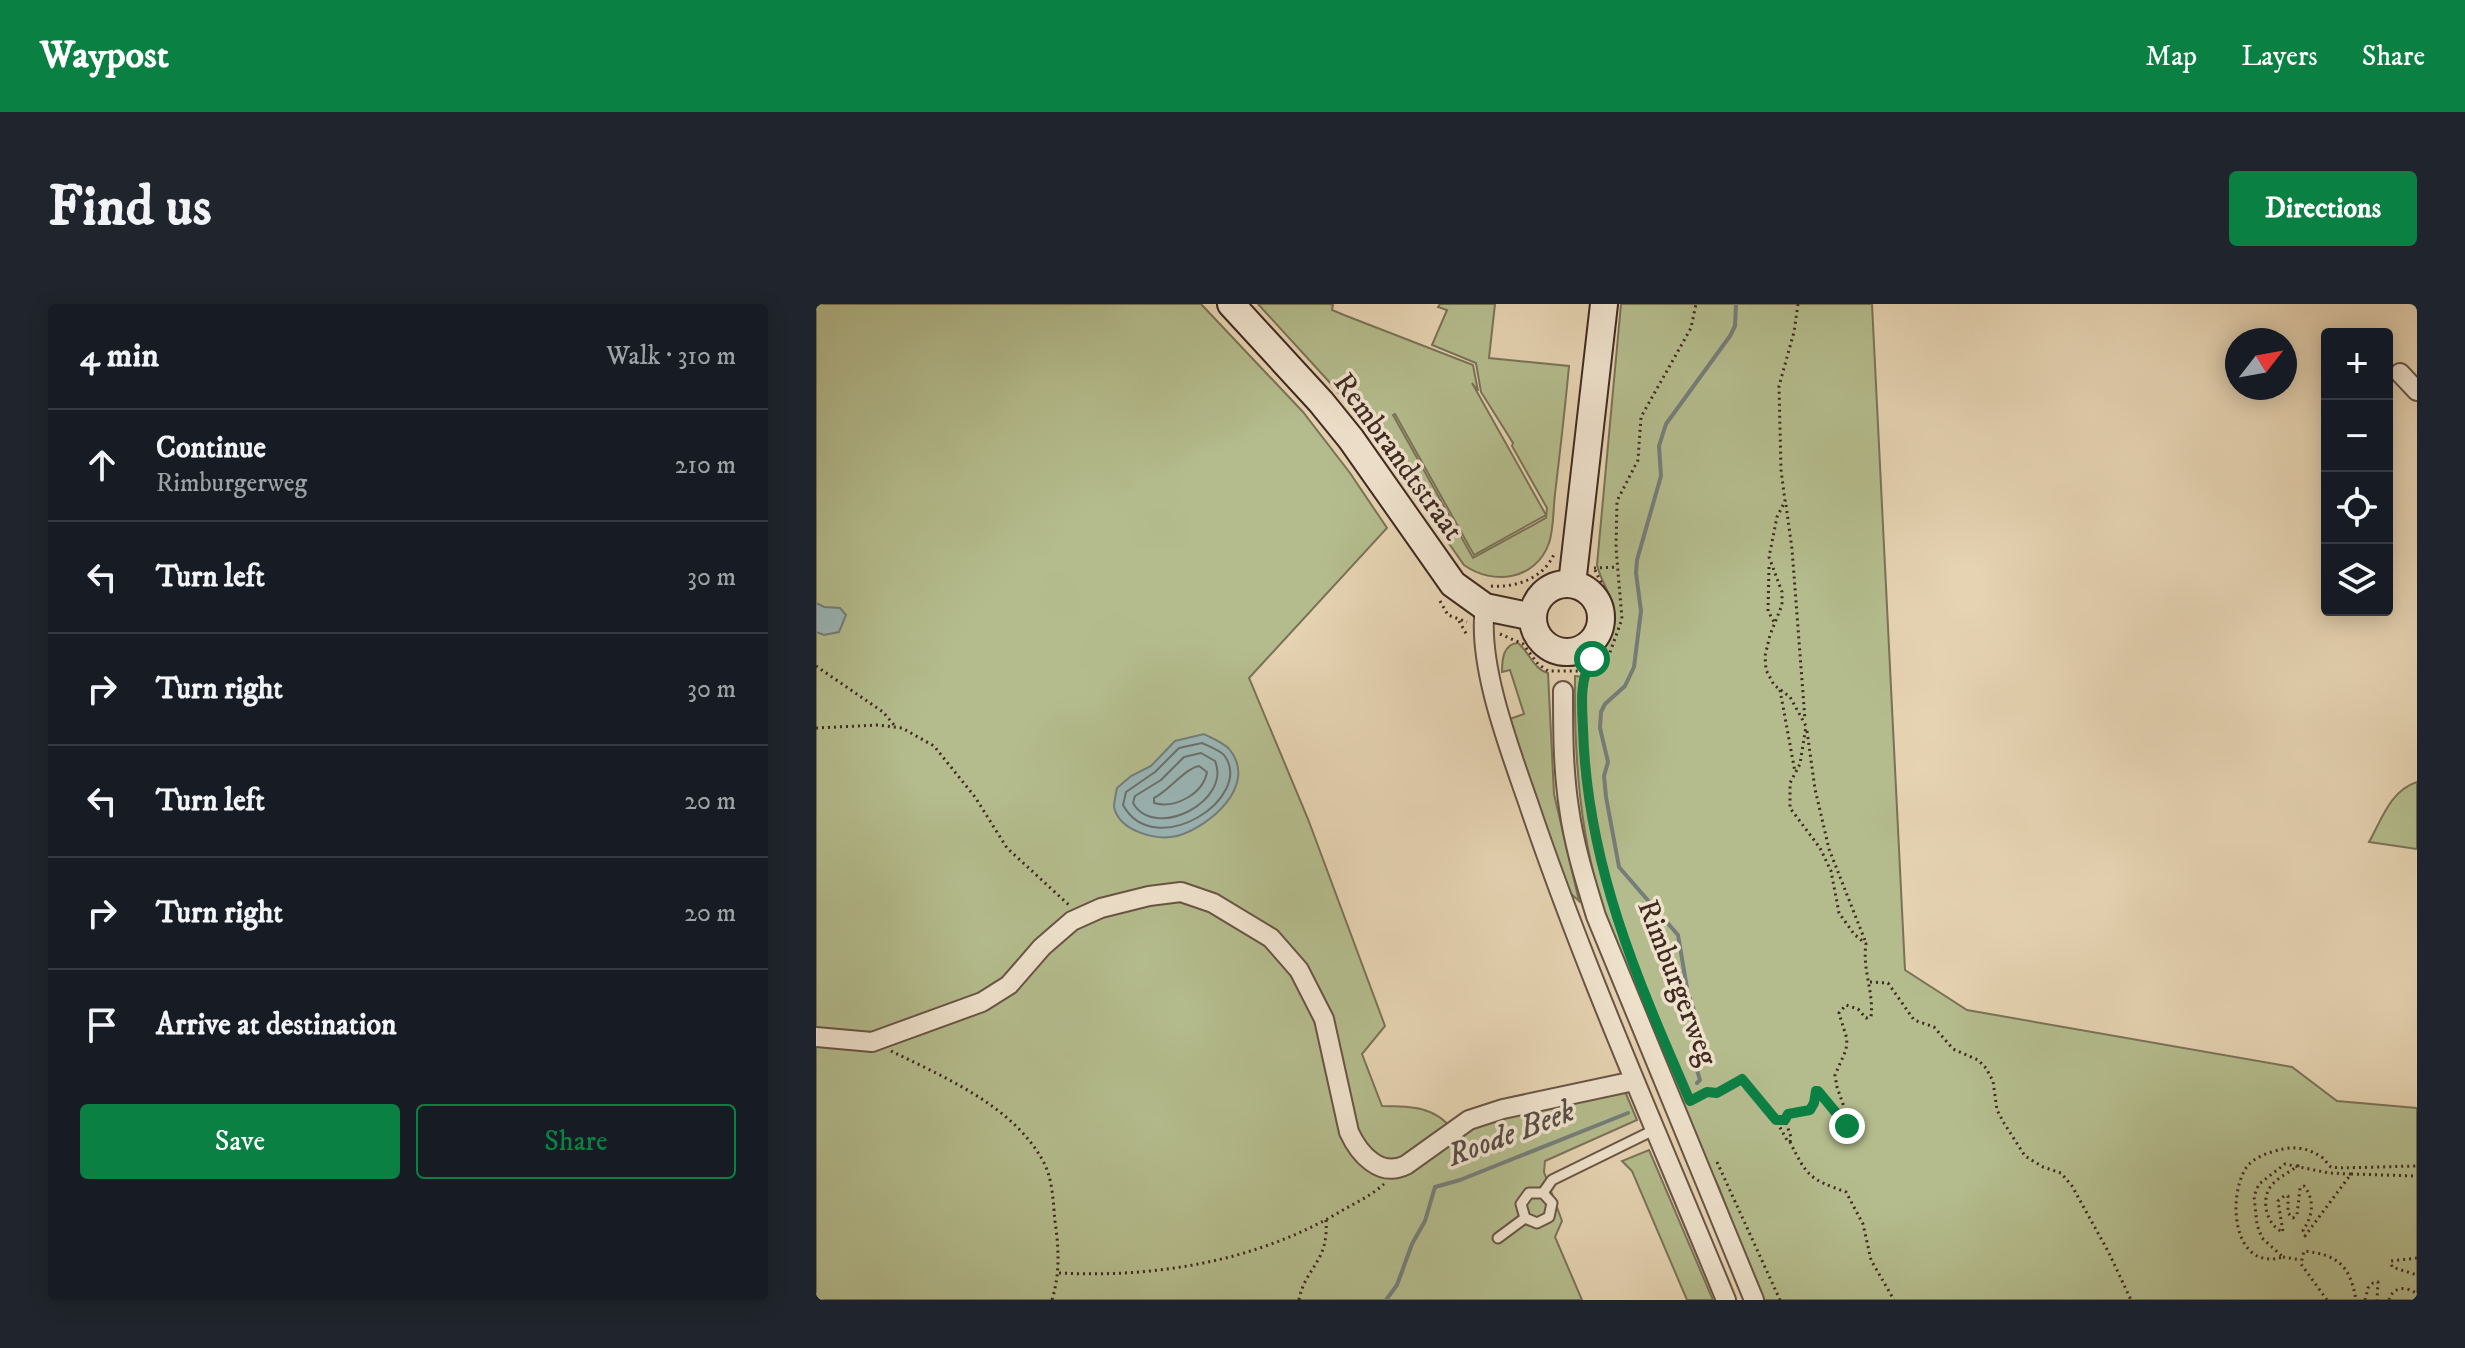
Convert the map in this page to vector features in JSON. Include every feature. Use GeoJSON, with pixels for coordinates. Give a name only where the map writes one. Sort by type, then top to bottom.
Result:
{"type":"FeatureCollection","features":[{"type":"Feature","properties":{"kind":"street","name":"Rembrandtstraat"},"geometry":{"type":"LineString","coordinates":[[1231,304],[1351,439],[1453,584],[1485,607],[1533,617]]}},
{"type":"Feature","properties":{"kind":"street"},"geometry":{"type":"LineString","coordinates":[[1572,584],[1604,304]]}},
{"type":"Feature","properties":{"kind":"street"},"geometry":{"type":"LineString","coordinates":[[2400,373],[2417,391]]}},
{"type":"Feature","properties":{"kind":"street"},"geometry":{"type":"LineString","coordinates":[[1572,584],[1592,595],[1600,609],[1598,633],[1587,645],[1573,651],[1556,650],[1537,633],[1533,617],[1535,607],[1545,592],[1553,587],[1572,584]]}},
{"type":"Feature","properties":{"kind":"street"},"geometry":{"type":"LineString","coordinates":[[1485,607],[1482,628],[1504,733],[1549,864],[1634,1081],[1726,1300]]}},
{"type":"Feature","properties":{"kind":"street","name":"Rimburgerweg"},"geometry":{"type":"LineString","coordinates":[[1563,691],[1563,746],[1569,810],[1580,864],[1596,916],[1754,1300]]}},
{"type":"Feature","properties":{"kind":"street"},"geometry":{"type":"LineString","coordinates":[[816,1037],[872,1042],[982,1002],[1009,985],[1042,947],[1072,921],[1113,905],[1181,892],[1213,903],[1271,938],[1299,970],[1324,1019],[1349,1132],[1356,1148],[1386,1169],[1397,1169],[1469,1120],[1503,1109],[1634,1081]]}},
{"type":"Feature","properties":{"kind":"lane"},"geometry":{"type":"LineString","coordinates":[[1543,1193],[1552,1180],[1656,1129]]}},
{"type":"Feature","properties":{"kind":"lane"},"geometry":{"type":"LineString","coordinates":[[1529,1193],[1543,1193],[1552,1203],[1549,1217],[1537,1223],[1525,1218],[1521,1204],[1529,1193]]}},
{"type":"Feature","properties":{"kind":"lane"},"geometry":{"type":"LineString","coordinates":[[1498,1238],[1525,1218]]}},
{"type":"Feature","properties":{"kind":"path"},"geometry":{"type":"LineString","coordinates":[[1507,636],[1528,648],[1543,669],[1583,672],[1603,662],[1613,648],[1622,619],[1617,567],[1617,501],[1630,481],[1638,460],[1641,417],[1691,328],[1696,304]]}},
{"type":"Feature","properties":{"kind":"path"},"geometry":{"type":"LineString","coordinates":[[1790,1142],[1785,1120],[1788,1114],[1810,1110],[1816,1091],[1833,1106],[1844,1124],[1850,1126],[1835,1075],[1846,1050],[1847,1039],[1839,1013],[1846,1005],[1858,1009],[1866,1018],[1871,1017],[1870,982],[1864,964],[1866,944],[1829,849],[1815,789],[1806,726],[1792,549],[1785,501],[1779,386],[1794,332],[1798,304]]}},
{"type":"Feature","properties":{"kind":"path"},"geometry":{"type":"LineString","coordinates":[[1775,623],[1768,611],[1770,563],[1777,517],[1785,501]]}},
{"type":"Feature","properties":{"kind":"path"},"geometry":{"type":"LineString","coordinates":[[1510,586],[1540,573],[1550,562]]}},
{"type":"Feature","properties":{"kind":"path"},"geometry":{"type":"LineString","coordinates":[[1770,563],[1782,592],[1782,605],[1765,656],[1766,670],[1770,679],[1790,697],[1806,726],[1800,764],[1790,783],[1790,808],[1820,848],[1831,871],[1839,913],[1854,934],[1866,944]]}},
{"type":"Feature","properties":{"kind":"path"},"geometry":{"type":"LineString","coordinates":[[1583,672],[1605,643],[1613,618],[1612,607],[1594,568],[1617,567]]}},
{"type":"Feature","properties":{"kind":"path"},"geometry":{"type":"LineString","coordinates":[[816,666],[883,712],[896,727]]}},
{"type":"Feature","properties":{"kind":"path","name":"Rimburgerweg"},"geometry":{"type":"LineString","coordinates":[[1583,672],[1588,804],[1605,884],[1618,924]]}},
{"type":"Feature","properties":{"kind":"path"},"geometry":{"type":"LineString","coordinates":[[1780,690],[1795,773]]}},
{"type":"Feature","properties":{"kind":"path"},"geometry":{"type":"LineString","coordinates":[[816,728],[853,725],[896,727],[911,731],[934,746],[975,797],[1007,848],[1082,916]]}},
{"type":"Feature","properties":{"kind":"path"},"geometry":{"type":"LineString","coordinates":[[1870,982],[1888,983],[1914,1020],[1934,1027],[1953,1049],[1978,1060],[1986,1068],[1993,1081],[1997,1110],[2004,1123],[2025,1156],[2061,1173],[2072,1186],[2131,1300]]}},
{"type":"Feature","properties":{"kind":"path"},"geometry":{"type":"LineString","coordinates":[[872,1042],[949,1080],[1016,1124],[1044,1162],[1050,1183],[1059,1273],[1051,1298]]}},
{"type":"Feature","properties":{"kind":"path"},"geometry":{"type":"LineString","coordinates":[[1690,1101],[1707,1092],[1717,1093],[1742,1079],[1776,1120],[1805,1172],[1825,1185],[1846,1192],[1863,1224],[1871,1260],[1894,1300]]}},
{"type":"Feature","properties":{"kind":"path"},"geometry":{"type":"LineString","coordinates":[[1776,1120],[1785,1120]]}},
{"type":"Feature","properties":{"kind":"path"},"geometry":{"type":"LineString","coordinates":[[2301,1260],[2263,1258],[2249,1250],[2239,1236],[2237,1194],[2246,1167],[2260,1156],[2296,1147],[2308,1150],[2332,1167],[2417,1166]]}},
{"type":"Feature","properties":{"kind":"path"},"geometry":{"type":"LineString","coordinates":[[1713,1154],[1780,1300]]}},
{"type":"Feature","properties":{"kind":"path"},"geometry":{"type":"LineString","coordinates":[[2283,1257],[2262,1238],[2254,1212],[2254,1196],[2266,1176],[2285,1164],[2329,1173],[2417,1176]]}},
{"type":"Feature","properties":{"kind":"path"},"geometry":{"type":"LineString","coordinates":[[2299,1165],[2273,1183],[2268,1191],[2266,1206],[2273,1225],[2283,1232],[2278,1201],[2288,1196],[2288,1213],[2293,1218],[2297,1215],[2300,1188],[2304,1186],[2310,1193],[2312,1209],[2303,1230],[2305,1236],[2351,1174]]}},
{"type":"Feature","properties":{"kind":"path"},"geometry":{"type":"LineString","coordinates":[[1059,1273],[1093,1275],[1187,1267],[1260,1250],[1326,1220],[1378,1190],[1397,1169]]}},
{"type":"Feature","properties":{"kind":"path"},"geometry":{"type":"LineString","coordinates":[[1299,1300],[1322,1255],[1327,1239],[1326,1220]]}},
{"type":"Feature","properties":{"kind":"path"},"geometry":{"type":"LineString","coordinates":[[2327,1300],[2301,1260],[2304,1251],[2327,1255],[2348,1269],[2356,1300]]}},
{"type":"Feature","properties":{"kind":"path"},"geometry":{"type":"LineString","coordinates":[[2417,1258],[2391,1261],[2392,1267],[2417,1275]]}},
{"type":"Feature","properties":{"kind":"path"},"geometry":{"type":"LineString","coordinates":[[2365,1300],[2368,1288],[2378,1282],[2377,1300]]}},
{"type":"Feature","properties":{"kind":"path"},"geometry":{"type":"LineString","coordinates":[[2389,1300],[2400,1289],[2408,1288],[2417,1294]]}},
{"type":"Feature","properties":{"kind":"green space"},"geometry":{"type":"Polygon","coordinates":[[[816,304],[1201,304],[1303,412],[1350,473],[1387,528],[1249,678],[1308,819],[1385,1026],[1362,1054],[1382,1106],[1411,1107],[1430,1112],[1452,1130],[1624,1089],[1637,1120],[1545,1161],[1544,1172],[1562,1221],[1555,1237],[1582,1300],[816,1300],[816,304]]]}},
{"type":"Feature","properties":{"kind":"green space"},"geometry":{"type":"Polygon","coordinates":[[[1258,304],[1330,304],[1333,305],[1332,310],[1473,365],[1478,391],[1472,383],[1546,515],[1474,555],[1393,415],[1473,558],[1546,518],[1547,508],[1513,443],[1481,392],[1476,363],[1432,345],[1447,310],[1438,307],[1440,304],[1495,304],[1489,358],[1569,366],[1552,531],[1543,555],[1534,565],[1524,572],[1500,577],[1475,572],[1464,565],[1376,439],[1333,386],[1258,304]]]}},
{"type":"Feature","properties":{"kind":"green space"},"geometry":{"type":"Polygon","coordinates":[[[1621,304],[1872,304],[1905,970],[1967,1010],[2292,1067],[2337,1101],[2417,1108],[2417,1300],[1762,1300],[1719,1188],[1620,956],[1591,864],[1582,811],[1575,730],[1575,676],[1586,677],[1608,642],[1614,622],[1612,601],[1597,565],[1621,304]]]}},
{"type":"Feature","properties":{"kind":"green space"},"geometry":{"type":"Polygon","coordinates":[[[1518,643],[1539,668],[1548,673],[1554,794],[1579,901],[1568,891],[1524,770],[1510,719],[1524,714],[1510,670],[1502,672],[1502,663],[1506,649],[1518,643]]]}},
{"type":"Feature","properties":{"kind":"green space"},"geometry":{"type":"Polygon","coordinates":[[[2417,782],[2417,849],[2369,842],[2393,799],[2417,782]]]}},
{"type":"Feature","properties":{"kind":"green space"},"geometry":{"type":"Polygon","coordinates":[[[1649,1150],[1713,1300],[1687,1300],[1632,1171],[1622,1161],[1649,1150]]]}},
{"type":"Feature","properties":{"kind":"water"},"geometry":{"type":"Polygon","coordinates":[[[816,603],[840,608],[846,615],[839,632],[824,635],[816,632],[816,603]]]}},
{"type":"Feature","properties":{"kind":"water"},"geometry":{"type":"Polygon","coordinates":[[[1204,734],[1228,747],[1237,764],[1238,777],[1226,803],[1203,824],[1177,836],[1149,835],[1123,822],[1114,807],[1117,788],[1131,776],[1151,766],[1175,741],[1204,734]]]}},
{"type":"Feature","properties":{"kind":"waterway","name":"Roode Beek"},"geometry":{"type":"LineString","coordinates":[[1697,1083],[1700,1080],[1697,1070],[1699,1034],[1692,1015],[1694,1010],[1688,994],[1678,935],[1619,867],[1606,797],[1604,776],[1608,762],[1600,728],[1605,704],[1625,686],[1634,667],[1641,611],[1637,560],[1661,476],[1659,446],[1666,424],[1730,336],[1735,326],[1736,304]]}},
{"type":"Feature","properties":{"kind":"waterway","name":"Roode Beek"},"geometry":{"type":"LineString","coordinates":[[1386,1300],[1397,1285],[1412,1244],[1425,1221],[1435,1187],[1460,1180],[1628,1113]]}},
{"type":"Feature","properties":{"kind":"route"},"geometry":{"type":"LineString","coordinates":[[1592,659],[1583,672],[1583,746],[1588,804],[1598,855],[1626,947],[1690,1101],[1707,1092],[1717,1093],[1742,1079],[1776,1120],[1785,1120],[1788,1114],[1810,1110],[1818,1091],[1847,1126]]}}]}
